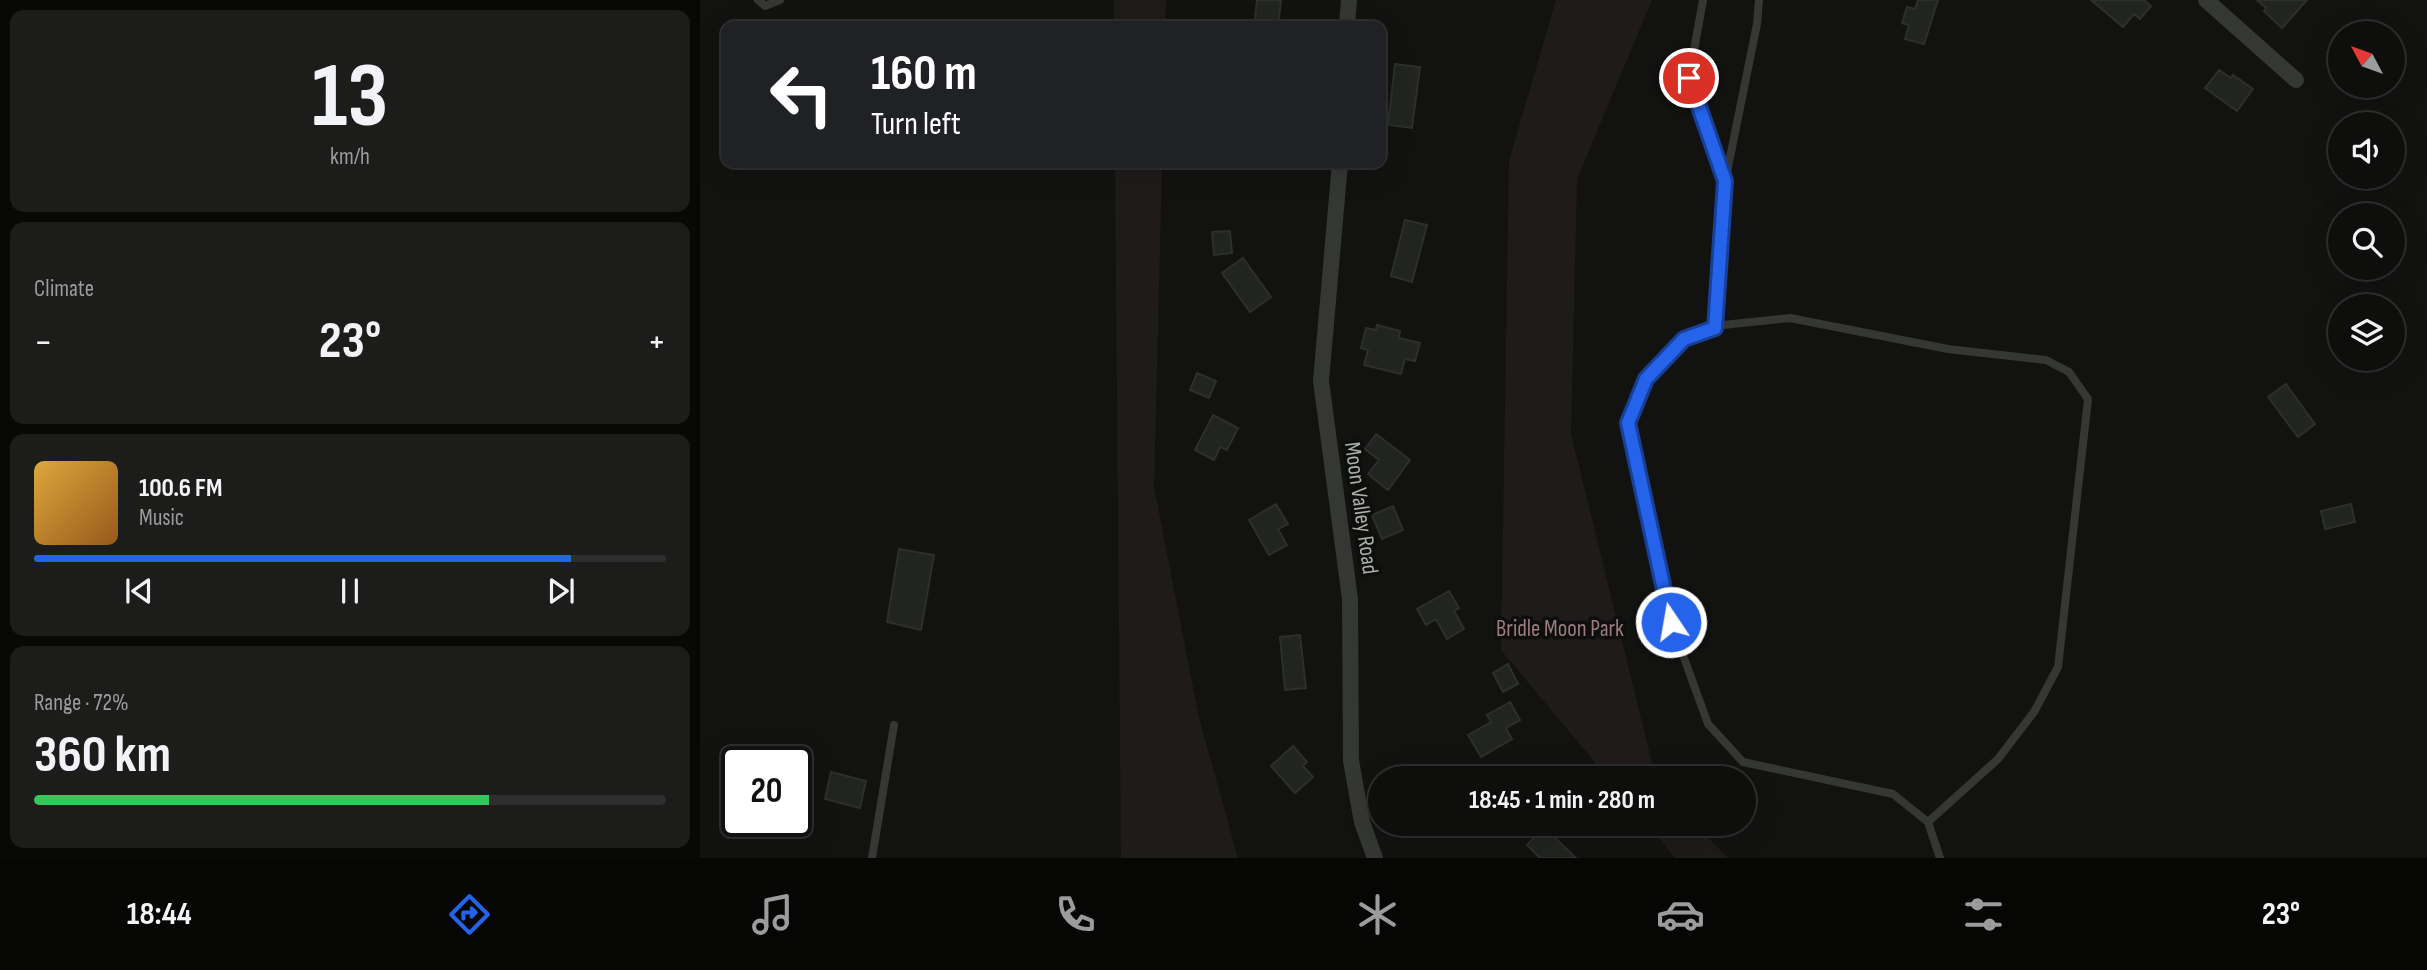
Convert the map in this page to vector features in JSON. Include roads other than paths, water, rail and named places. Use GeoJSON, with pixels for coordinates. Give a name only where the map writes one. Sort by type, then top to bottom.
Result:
{"type":"FeatureCollection","features":[{"type":"Feature","properties":{"kind":"street"},"geometry":{"type":"LineString","coordinates":[[1347,21],[1349,0]]}},
{"type":"Feature","properties":{"kind":"street"},"geometry":{"type":"LineString","coordinates":[[2206,0],[2296,80]]}},
{"type":"Feature","properties":{"kind":"street","name":"Moon Valley Road"},"geometry":{"type":"LineString","coordinates":[[1340,168],[1321,381],[1350,599],[1351,761],[1362,822],[1375,858]]}},
{"type":"Feature","properties":{"kind":"lane"},"geometry":{"type":"LineString","coordinates":[[758,0],[765,6],[780,0]]}},
{"type":"Feature","properties":{"kind":"lane"},"geometry":{"type":"LineString","coordinates":[[1703,0],[1689,78],[1725,181]]}},
{"type":"Feature","properties":{"kind":"lane"},"geometry":{"type":"LineString","coordinates":[[1715,328],[1725,181],[1757,24],[1759,0]]}},
{"type":"Feature","properties":{"kind":"lane"},"geometry":{"type":"LineString","coordinates":[[1928,822],[1998,759],[2034,712],[2058,667],[2088,399],[2069,372],[2046,360],[1948,349],[1790,318],[1724,325],[1684,339],[1646,379],[1628,423],[1671,622],[1708,724],[1743,761],[1893,794],[1928,822],[1940,858]]}},
{"type":"Feature","properties":{"kind":"lane"},"geometry":{"type":"LineString","coordinates":[[872,858],[894,725]]}},
{"type":"Feature","properties":{"kind":"park label","name":"Bridle Moon Park"},"geometry":{"type":"Point","coordinates":[1560,629]}}]}
